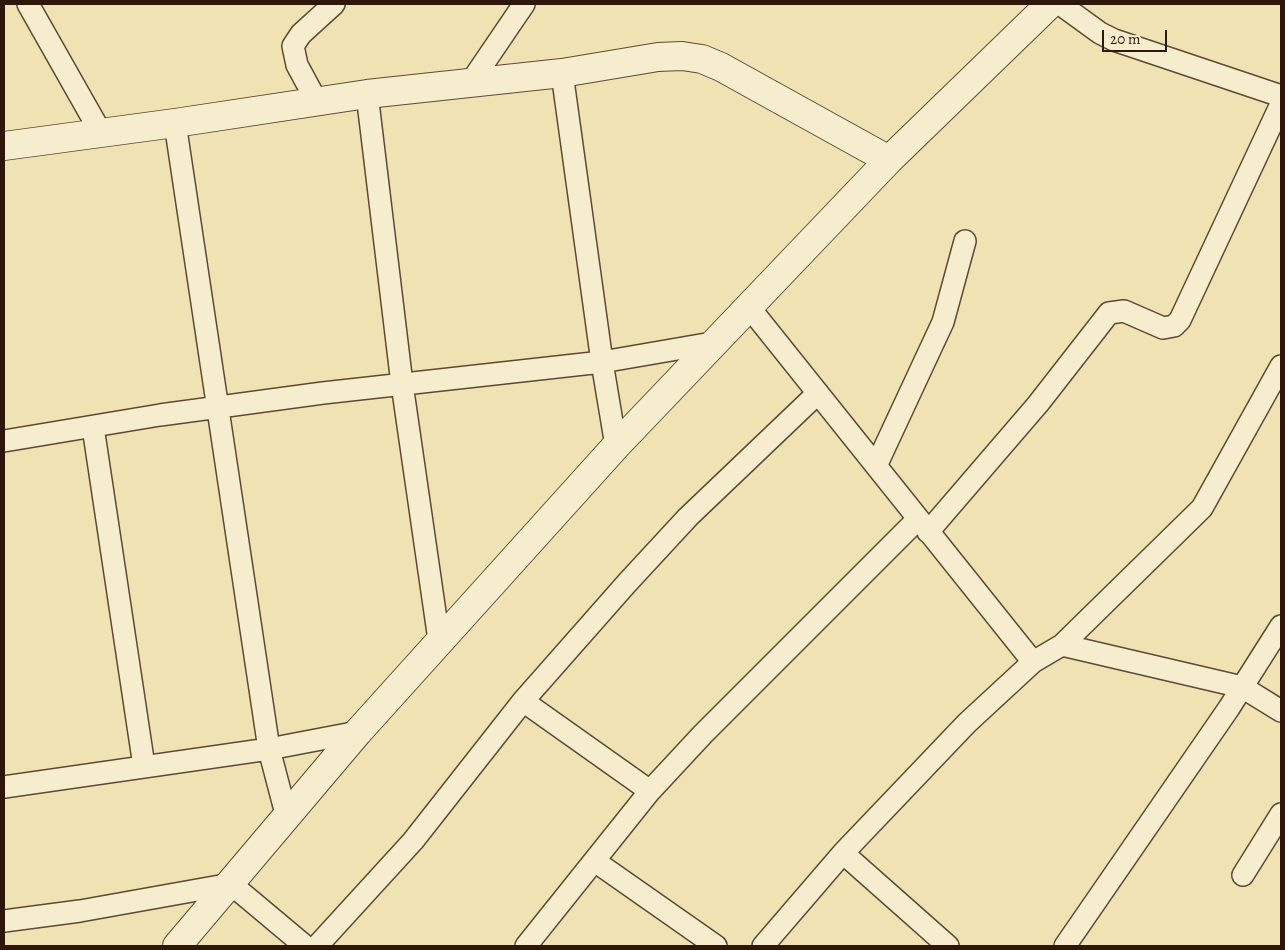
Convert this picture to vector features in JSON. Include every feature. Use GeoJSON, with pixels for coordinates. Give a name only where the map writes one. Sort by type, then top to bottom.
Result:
{"type":"FeatureCollection","features":[{"type":"Feature","properties":{"kind":"street"},"geometry":{"type":"LineString","coordinates":[[28,4],[101,133]]}},
{"type":"Feature","properties":{"kind":"street"},"geometry":{"type":"LineString","coordinates":[[317,102],[297,65],[293,46],[300,34],[334,4]]}},
{"type":"Feature","properties":{"kind":"street"},"geometry":{"type":"LineString","coordinates":[[472,82],[524,4]]}},
{"type":"Feature","properties":{"kind":"street"},"geometry":{"type":"LineString","coordinates":[[177,946],[231,884],[286,814],[440,640],[616,446],[889,160],[1050,4]]}},
{"type":"Feature","properties":{"kind":"street"},"geometry":{"type":"LineString","coordinates":[[1060,4],[1114,40],[1281,96]]}},
{"type":"Feature","properties":{"kind":"street"},"geometry":{"type":"LineString","coordinates":[[4,146],[367,94],[562,73],[682,56],[702,59],[721,67],[889,160]]}},
{"type":"Feature","properties":{"kind":"street"},"geometry":{"type":"LineString","coordinates":[[562,73],[602,362],[616,446]]}},
{"type":"Feature","properties":{"kind":"street"},"geometry":{"type":"LineString","coordinates":[[367,94],[402,384],[440,640]]}},
{"type":"Feature","properties":{"kind":"street"},"geometry":{"type":"LineString","coordinates":[[526,946],[596,862],[650,791],[703,734],[923,526],[1038,404],[1109,313],[1124,311],[1163,328],[1174,326],[1180,320],[1281,104]]}},
{"type":"Feature","properties":{"kind":"street"},"geometry":{"type":"LineString","coordinates":[[175,123],[269,749],[286,814]]}},
{"type":"Feature","properties":{"kind":"street"},"geometry":{"type":"LineString","coordinates":[[876,466],[943,322],[965,241]]}},
{"type":"Feature","properties":{"kind":"street"},"geometry":{"type":"LineString","coordinates":[[749,307],[1033,662]]}},
{"type":"Feature","properties":{"kind":"street"},"geometry":{"type":"LineString","coordinates":[[4,441],[218,408],[402,384],[602,362],[712,344]]}},
{"type":"Feature","properties":{"kind":"street"},"geometry":{"type":"LineString","coordinates":[[763,946],[843,853],[967,723],[1033,662],[1062,645],[1122,589],[1202,508],[1281,366]]}},
{"type":"Feature","properties":{"kind":"street"},"geometry":{"type":"LineString","coordinates":[[317,946],[413,840],[523,701],[661,546],[818,393]]}},
{"type":"Feature","properties":{"kind":"street"},"geometry":{"type":"LineString","coordinates":[[93,427],[144,766]]}},
{"type":"Feature","properties":{"kind":"street"},"geometry":{"type":"LineString","coordinates":[[1065,946],[1242,687],[1281,626]]}},
{"type":"Feature","properties":{"kind":"street"},"geometry":{"type":"LineString","coordinates":[[1062,645],[1242,687],[1281,710]]}},
{"type":"Feature","properties":{"kind":"street"},"geometry":{"type":"LineString","coordinates":[[523,701],[650,791]]}},
{"type":"Feature","properties":{"kind":"street"},"geometry":{"type":"LineString","coordinates":[[4,787],[269,749],[358,732]]}},
{"type":"Feature","properties":{"kind":"street"},"geometry":{"type":"LineString","coordinates":[[1243,875],[1281,814]]}},
{"type":"Feature","properties":{"kind":"street"},"geometry":{"type":"LineString","coordinates":[[843,853],[948,946]]}},
{"type":"Feature","properties":{"kind":"street"},"geometry":{"type":"LineString","coordinates":[[596,862],[716,946]]}},
{"type":"Feature","properties":{"kind":"street"},"geometry":{"type":"LineString","coordinates":[[4,921],[80,911],[231,884]]}},
{"type":"Feature","properties":{"kind":"street"},"geometry":{"type":"LineString","coordinates":[[231,884],[305,946]]}}]}
